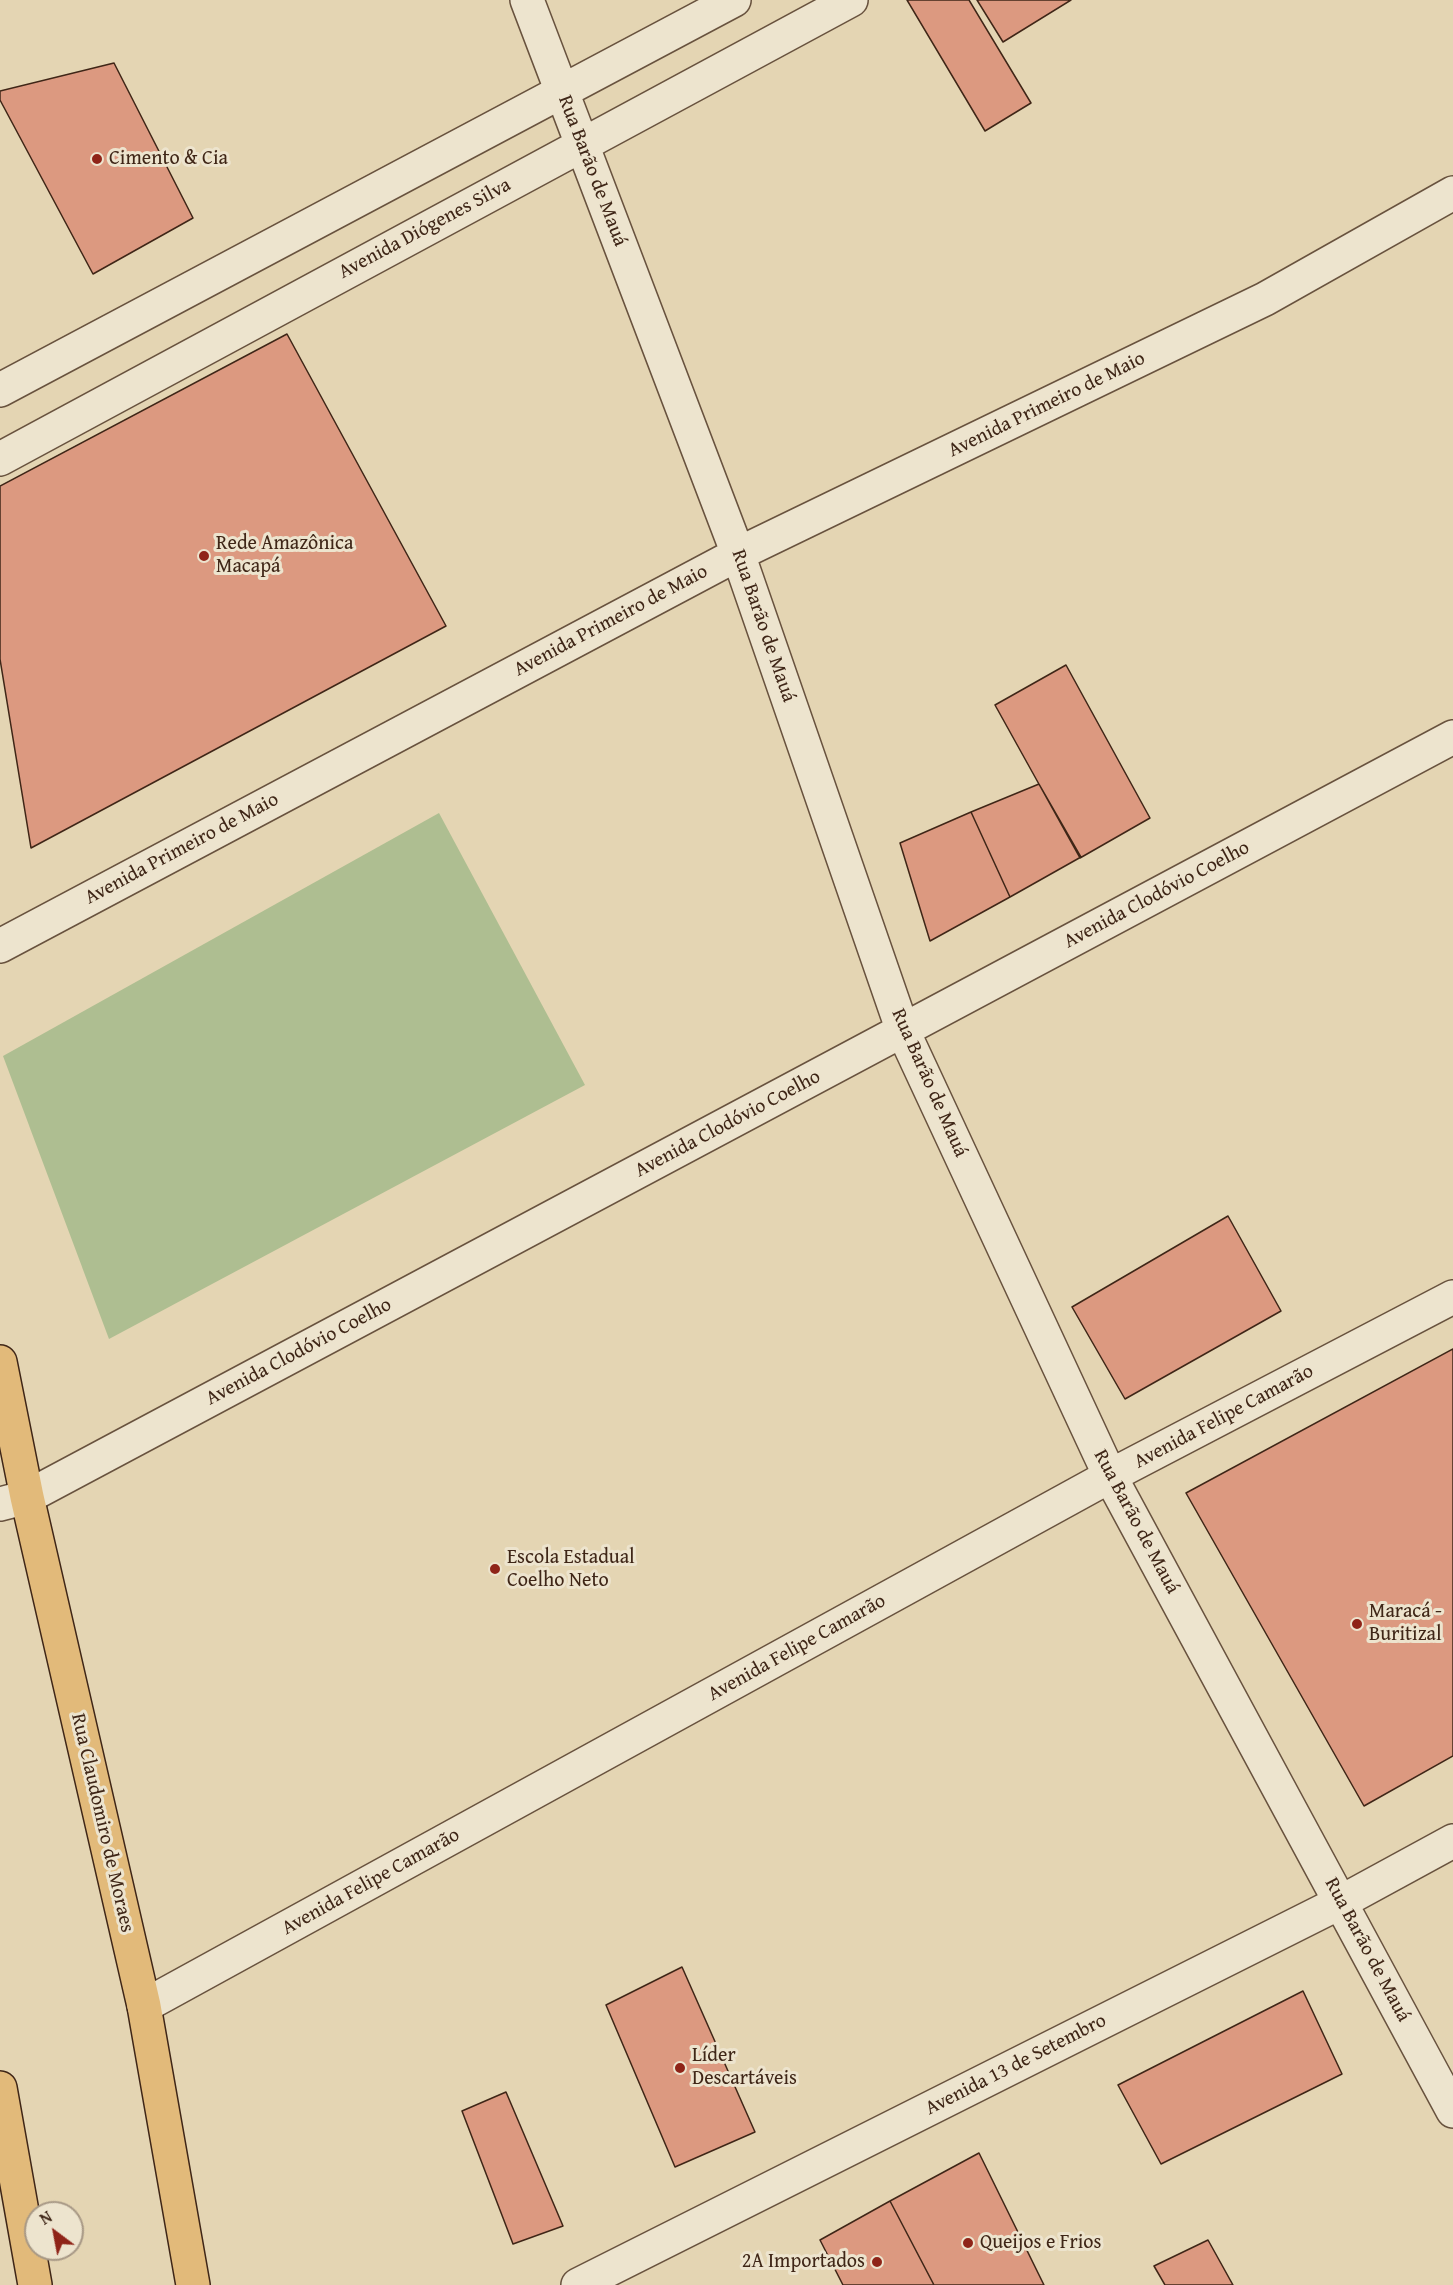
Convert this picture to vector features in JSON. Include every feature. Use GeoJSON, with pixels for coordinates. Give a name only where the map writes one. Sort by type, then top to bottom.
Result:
{"type":"FeatureCollection","features":[{"type":"Feature","properties":{"kind":"main road","name":"Rua Claudomiro de Moraes"},"geometry":{"type":"LineString","coordinates":[[0,1362],[14,1501],[144,2007],[193,2285]]}},
{"type":"Feature","properties":{"kind":"main road"},"geometry":{"type":"LineString","coordinates":[[0,2088],[35,2285]]}},
{"type":"Feature","properties":{"kind":"street","name":"Rua Barão de Mauá"},"geometry":{"type":"LineString","coordinates":[[527,0],[738,554],[903,1031],[1110,1476],[1453,2111]]}},
{"type":"Feature","properties":{"kind":"street"},"geometry":{"type":"LineString","coordinates":[[0,390],[734,0]]}},
{"type":"Feature","properties":{"kind":"street","name":"Avenida Diógenes Silva"},"geometry":{"type":"LineString","coordinates":[[0,459],[851,0]]}},
{"type":"Feature","properties":{"kind":"street","name":"Avenida Primeiro de Maio"},"geometry":{"type":"LineString","coordinates":[[0,946],[738,554],[1265,299],[1453,194]]}},
{"type":"Feature","properties":{"kind":"street","name":"Avenida Clodóvio Coelho"},"geometry":{"type":"LineString","coordinates":[[14,1501],[1453,737]]}},
{"type":"Feature","properties":{"kind":"street","name":"Avenida Felipe Camarão"},"geometry":{"type":"LineString","coordinates":[[144,2007],[1110,1476],[1453,1297]]}},
{"type":"Feature","properties":{"kind":"street","name":"Avenida 13 de Setembro"},"geometry":{"type":"LineString","coordinates":[[578,2285],[1341,1902],[1453,1841]]}},
{"type":"Feature","properties":{"kind":"green space"},"geometry":{"type":"Polygon","coordinates":[[[439,813],[585,1085],[109,1339],[3,1056],[439,813]]]}},
{"type":"Feature","properties":{"kind":"building"},"geometry":{"type":"Polygon","coordinates":[[[907,0],[969,0],[1031,103],[985,131],[907,0]]]}},
{"type":"Feature","properties":{"kind":"building"},"geometry":{"type":"Polygon","coordinates":[[[977,0],[1071,0],[1003,42],[977,0]]]}},
{"type":"Feature","properties":{"kind":"building","name":"Cimento & Cia"},"geometry":{"type":"Polygon","coordinates":[[[114,63],[193,218],[93,274],[0,100],[0,91],[114,63]]]}},
{"type":"Feature","properties":{"kind":"building","name":"Rede Amazônica Macapá"},"geometry":{"type":"Polygon","coordinates":[[[287,334],[446,626],[31,848],[0,659],[0,486],[287,334]]]}},
{"type":"Feature","properties":{"kind":"building"},"geometry":{"type":"Polygon","coordinates":[[[1066,665],[1150,818],[1080,858],[995,705],[1066,665]]]}},
{"type":"Feature","properties":{"kind":"building"},"geometry":{"type":"Polygon","coordinates":[[[1039,784],[1081,857],[1010,897],[971,812],[1039,784]]]}},
{"type":"Feature","properties":{"kind":"building"},"geometry":{"type":"Polygon","coordinates":[[[971,812],[1010,897],[930,941],[900,843],[971,812]]]}},
{"type":"Feature","properties":{"kind":"building"},"geometry":{"type":"Polygon","coordinates":[[[1228,1216],[1281,1311],[1125,1399],[1072,1307],[1228,1216]]]}},
{"type":"Feature","properties":{"kind":"building","name":"Maracá - Buritizal"},"geometry":{"type":"Polygon","coordinates":[[[1453,1349],[1453,1756],[1364,1806],[1186,1493],[1453,1349]]]}},
{"type":"Feature","properties":{"kind":"building","name":"Líder Descartáveis"},"geometry":{"type":"Polygon","coordinates":[[[682,1967],[755,2132],[675,2167],[606,2005],[682,1967]]]}},
{"type":"Feature","properties":{"kind":"building"},"geometry":{"type":"Polygon","coordinates":[[[1303,1991],[1342,2074],[1161,2164],[1118,2085],[1303,1991]]]}},
{"type":"Feature","properties":{"kind":"building"},"geometry":{"type":"Polygon","coordinates":[[[506,2092],[563,2226],[513,2244],[462,2111],[506,2092]]]}},
{"type":"Feature","properties":{"kind":"building","name":"Queijos e Frios"},"geometry":{"type":"Polygon","coordinates":[[[979,2153],[1044,2285],[934,2285],[890,2201],[979,2153]]]}},
{"type":"Feature","properties":{"kind":"building","name":"2A Importados"},"geometry":{"type":"Polygon","coordinates":[[[890,2201],[934,2285],[843,2285],[820,2240],[890,2201]]]}},
{"type":"Feature","properties":{"kind":"building"},"geometry":{"type":"Polygon","coordinates":[[[1208,2240],[1233,2285],[1165,2285],[1154,2266],[1208,2240]]]}},
{"type":"Feature","properties":{"kind":"place","name":"Cimento & Cia"},"geometry":{"type":"Point","coordinates":[97,159]}},
{"type":"Feature","properties":{"kind":"place","name":"Rede Amazônica Macapá"},"geometry":{"type":"Point","coordinates":[204,556]}},
{"type":"Feature","properties":{"kind":"place","name":"Escola Estadual Coelho Neto"},"geometry":{"type":"Point","coordinates":[495,1569]}},
{"type":"Feature","properties":{"kind":"place","name":"Maracá - Buritizal"},"geometry":{"type":"Point","coordinates":[1357,1624]}},
{"type":"Feature","properties":{"kind":"place","name":"Líder Descartáveis"},"geometry":{"type":"Point","coordinates":[680,2068]}},
{"type":"Feature","properties":{"kind":"place","name":"Queijos e Frios"},"geometry":{"type":"Point","coordinates":[968,2243]}},
{"type":"Feature","properties":{"kind":"place","name":"2A Importados"},"geometry":{"type":"Point","coordinates":[877,2262]}}]}
